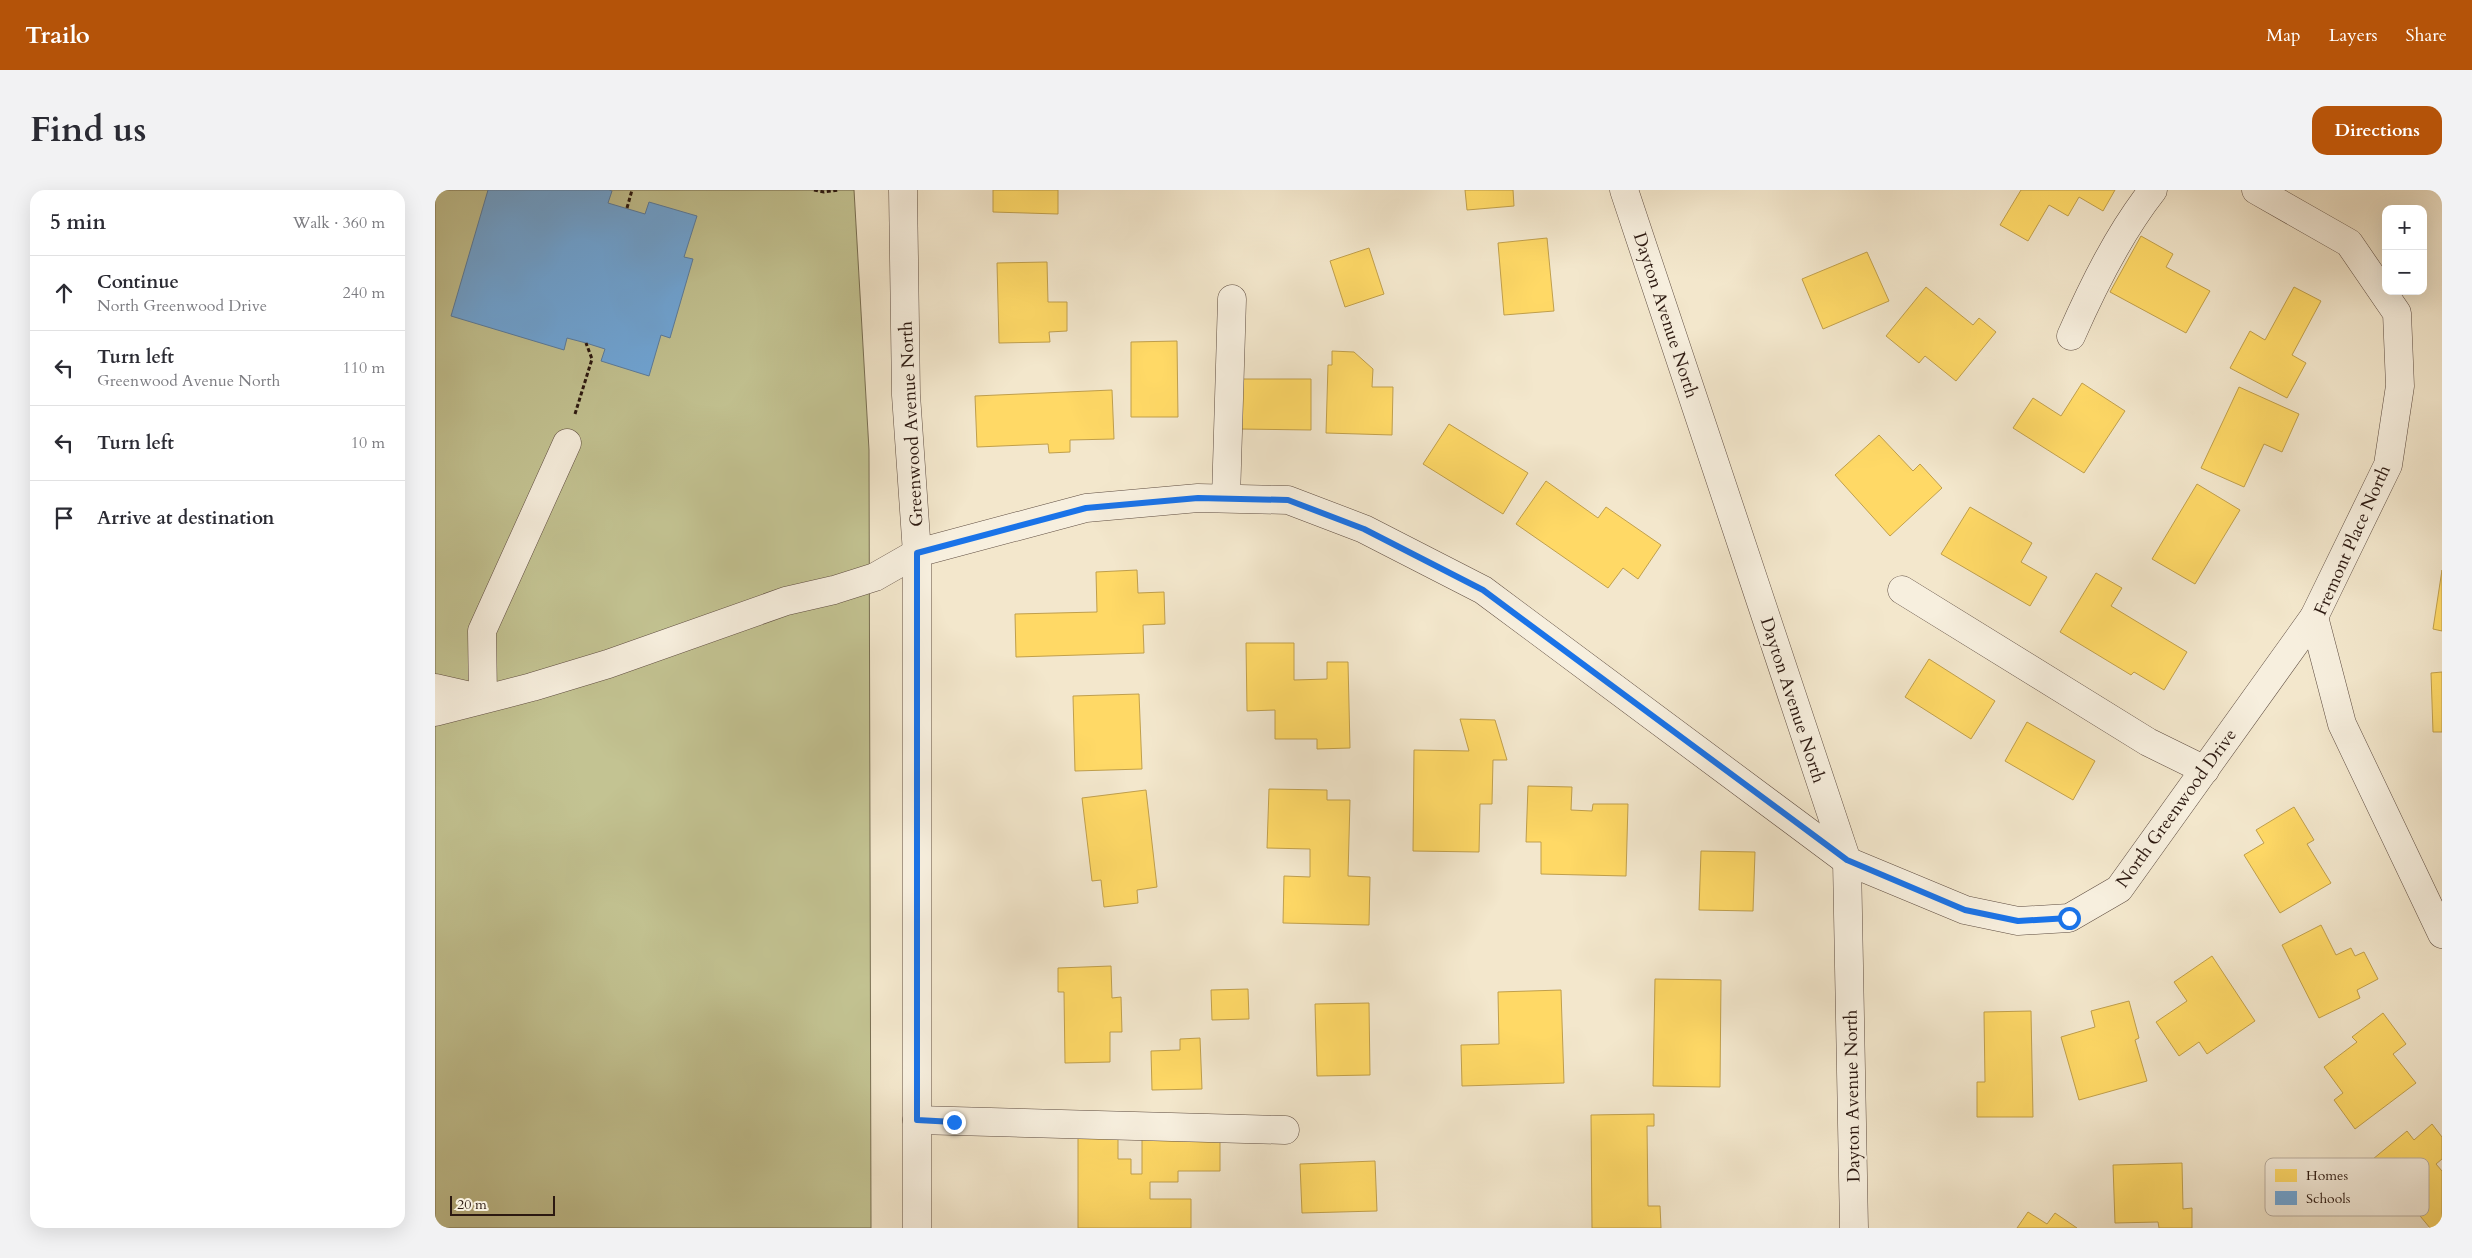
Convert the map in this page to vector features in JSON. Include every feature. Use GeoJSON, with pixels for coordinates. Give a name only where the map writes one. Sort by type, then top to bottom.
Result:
{"type":"FeatureCollection","features":[{"type":"Feature","properties":{"kind":"street","name":"Greenwood Avenue North"},"geometry":{"type":"LineString","coordinates":[[903,190],[906,395],[917,553],[917,1228]]}},
{"type":"Feature","properties":{"kind":"street","name":"Dayton Avenue North"},"geometry":{"type":"LineString","coordinates":[[1625,190],[1847,860],[1854,1228]]}},
{"type":"Feature","properties":{"kind":"street"},"geometry":{"type":"LineString","coordinates":[[2071,336],[2088,297],[2140,206],[2153,190]]}},
{"type":"Feature","properties":{"kind":"street","name":"Fremont Place North"},"geometry":{"type":"LineString","coordinates":[[2256,190],[2349,243],[2397,313],[2400,386],[2389,465],[2314,617],[2342,724],[2442,934]]}},
{"type":"Feature","properties":{"kind":"street"},"geometry":{"type":"LineString","coordinates":[[1226,498],[1231,299]]}},
{"type":"Feature","properties":{"kind":"street"},"geometry":{"type":"LineString","coordinates":[[435,688],[483,698],[482,631],[567,443]]}},
{"type":"Feature","properties":{"kind":"street","name":"North Greenwood Drive"},"geometry":{"type":"LineString","coordinates":[[435,712],[483,698],[532,687],[608,664],[786,601],[834,590],[875,577],[917,553],[1086,508],[1198,498],[1288,500],[1364,529],[1483,590],[1847,860],[1965,910],[2018,921],[2069,918],[2119,889],[2314,617]]}},
{"type":"Feature","properties":{"kind":"street"},"geometry":{"type":"LineString","coordinates":[[1902,590],[2148,742],[2205,770]]}},
{"type":"Feature","properties":{"kind":"street"},"geometry":{"type":"LineString","coordinates":[[917,1120],[1285,1130]]}},
{"type":"Feature","properties":{"kind":"path"},"geometry":{"type":"LineString","coordinates":[[627,208],[632,190]]}},
{"type":"Feature","properties":{"kind":"path"},"geometry":{"type":"LineString","coordinates":[[814,190],[824,192],[839,190]]}},
{"type":"Feature","properties":{"kind":"path"},"geometry":{"type":"LineString","coordinates":[[567,443],[592,359],[586,343]]}},
{"type":"Feature","properties":{"kind":"green space"},"geometry":{"type":"Polygon","coordinates":[[[435,190],[854,190],[869,450],[871,1228],[435,1228],[435,190]]]}},
{"type":"Feature","properties":{"kind":"building: Homes"},"geometry":{"type":"Polygon","coordinates":[[[993,190],[1058,190],[1058,214],[993,212],[993,190]]]}},
{"type":"Feature","properties":{"kind":"building: Homes"},"geometry":{"type":"Polygon","coordinates":[[[1465,190],[1513,190],[1514,206],[1467,210],[1465,190]]]}},
{"type":"Feature","properties":{"kind":"building: Homes"},"geometry":{"type":"Polygon","coordinates":[[[2021,190],[2115,190],[2103,211],[2079,197],[2068,216],[2049,205],[2028,241],[2000,225],[2021,190]]]}},
{"type":"Feature","properties":{"kind":"building: Homes"},"geometry":{"type":"Polygon","coordinates":[[[2141,236],[2173,254],[2166,267],[2210,291],[2186,333],[2110,292],[2141,236]]]}},
{"type":"Feature","properties":{"kind":"building: Homes"},"geometry":{"type":"Polygon","coordinates":[[[1547,238],[1554,311],[1504,315],[1498,243],[1547,238]]]}},
{"type":"Feature","properties":{"kind":"building: Homes"},"geometry":{"type":"Polygon","coordinates":[[[1369,248],[1384,294],[1345,307],[1330,261],[1369,248]]]}},
{"type":"Feature","properties":{"kind":"building: Homes"},"geometry":{"type":"Polygon","coordinates":[[[1867,252],[1889,301],[1823,329],[1802,279],[1867,252]]]}},
{"type":"Feature","properties":{"kind":"building: Homes"},"geometry":{"type":"Polygon","coordinates":[[[1047,262],[1048,302],[1067,302],[1067,331],[1049,332],[1050,342],[999,343],[997,263],[1047,262]]]}},
{"type":"Feature","properties":{"kind":"building: Homes"},"geometry":{"type":"Polygon","coordinates":[[[1926,287],[1973,325],[1979,318],[1996,332],[1956,381],[1925,356],[1919,363],[1886,336],[1926,287]]]}},
{"type":"Feature","properties":{"kind":"building: Homes"},"geometry":{"type":"Polygon","coordinates":[[[2294,287],[2321,301],[2292,355],[2306,363],[2287,398],[2230,368],[2250,331],[2265,340],[2294,287]]]}},
{"type":"Feature","properties":{"kind":"building: Homes"},"geometry":{"type":"Polygon","coordinates":[[[1177,341],[1178,417],[1131,417],[1131,342],[1177,341]]]}},
{"type":"Feature","properties":{"kind":"building: Homes"},"geometry":{"type":"Polygon","coordinates":[[[1332,351],[1354,352],[1373,369],[1372,387],[1393,387],[1392,435],[1326,433],[1328,365],[1332,365],[1332,351]]]}},
{"type":"Feature","properties":{"kind":"building: Homes"},"geometry":{"type":"Polygon","coordinates":[[[1239,379],[1311,379],[1311,430],[1239,429],[1239,379]]]}},
{"type":"Feature","properties":{"kind":"building: Homes"},"geometry":{"type":"Polygon","coordinates":[[[2082,383],[2125,411],[2084,473],[2013,428],[2033,398],[2061,416],[2082,383]]]}},
{"type":"Feature","properties":{"kind":"building: Homes"},"geometry":{"type":"Polygon","coordinates":[[[2239,387],[2299,414],[2282,452],[2264,444],[2244,487],[2201,468],[2239,387]]]}},
{"type":"Feature","properties":{"kind":"building: Homes"},"geometry":{"type":"Polygon","coordinates":[[[1112,390],[1114,439],[1070,440],[1070,452],[1049,453],[1048,444],[977,447],[975,396],[1112,390]]]}},
{"type":"Feature","properties":{"kind":"building: Homes"},"geometry":{"type":"Polygon","coordinates":[[[1449,424],[1528,473],[1503,514],[1423,464],[1449,424]]]}},
{"type":"Feature","properties":{"kind":"building: Homes"},"geometry":{"type":"Polygon","coordinates":[[[1879,435],[1913,471],[1920,464],[1942,488],[1890,536],[1835,475],[1879,435]]]}},
{"type":"Feature","properties":{"kind":"building: Homes"},"geometry":{"type":"Polygon","coordinates":[[[1546,481],[1598,518],[1606,507],[1661,545],[1638,579],[1623,568],[1608,588],[1516,524],[1546,481]]]}},
{"type":"Feature","properties":{"kind":"building: Homes"},"geometry":{"type":"Polygon","coordinates":[[[2197,484],[2240,510],[2195,584],[2152,559],[2197,484]]]}},
{"type":"Feature","properties":{"kind":"building: Homes"},"geometry":{"type":"Polygon","coordinates":[[[1970,507],[2032,543],[2021,562],[2047,577],[2030,606],[1941,554],[1970,507]]]}},
{"type":"Feature","properties":{"kind":"building: Homes"},"geometry":{"type":"Polygon","coordinates":[[[1137,570],[1138,593],[1164,592],[1165,624],[1143,625],[1144,653],[1016,657],[1015,614],[1097,612],[1096,572],[1137,570]]]}},
{"type":"Feature","properties":{"kind":"building: Homes"},"geometry":{"type":"Polygon","coordinates":[[[2442,570],[2442,631],[2433,629],[2442,570]]]}},
{"type":"Feature","properties":{"kind":"building: Homes"},"geometry":{"type":"Polygon","coordinates":[[[2096,573],[2122,588],[2111,606],[2187,652],[2164,690],[2134,672],[2131,675],[2060,632],[2096,573]]]}},
{"type":"Feature","properties":{"kind":"building: Homes"},"geometry":{"type":"Polygon","coordinates":[[[1246,643],[1294,643],[1294,680],[1327,679],[1327,662],[1348,662],[1350,748],[1317,749],[1317,739],[1275,739],[1275,710],[1247,711],[1246,643]]]}},
{"type":"Feature","properties":{"kind":"building: Homes"},"geometry":{"type":"Polygon","coordinates":[[[1929,659],[1995,701],[1971,739],[1905,697],[1929,659]]]}},
{"type":"Feature","properties":{"kind":"building: Homes"},"geometry":{"type":"Polygon","coordinates":[[[2442,672],[2442,732],[2433,732],[2431,673],[2442,672]]]}},
{"type":"Feature","properties":{"kind":"building: Homes"},"geometry":{"type":"Polygon","coordinates":[[[1139,694],[1142,769],[1075,771],[1073,696],[1139,694]]]}},
{"type":"Feature","properties":{"kind":"building: Homes"},"geometry":{"type":"Polygon","coordinates":[[[1460,719],[1495,720],[1507,760],[1493,760],[1492,804],[1480,804],[1479,852],[1413,851],[1414,750],[1469,751],[1460,719]]]}},
{"type":"Feature","properties":{"kind":"building: Homes"},"geometry":{"type":"Polygon","coordinates":[[[2027,722],[2095,761],[2073,800],[2005,761],[2027,722]]]}},
{"type":"Feature","properties":{"kind":"building: Homes"},"geometry":{"type":"Polygon","coordinates":[[[1528,786],[1572,787],[1571,810],[1592,811],[1593,804],[1628,804],[1626,876],[1541,874],[1541,842],[1526,842],[1528,786]]]}},
{"type":"Feature","properties":{"kind":"building: Homes"},"geometry":{"type":"Polygon","coordinates":[[[1269,789],[1327,790],[1327,800],[1350,800],[1348,876],[1370,877],[1369,925],[1283,923],[1284,876],[1310,877],[1310,849],[1267,848],[1269,789]]]}},
{"type":"Feature","properties":{"kind":"building: Homes"},"geometry":{"type":"Polygon","coordinates":[[[1146,790],[1157,887],[1137,890],[1138,903],[1104,907],[1101,880],[1092,881],[1082,798],[1146,790]]]}},
{"type":"Feature","properties":{"kind":"building: Homes"},"geometry":{"type":"Polygon","coordinates":[[[2294,807],[2314,840],[2307,844],[2331,883],[2280,913],[2244,855],[2264,843],[2256,830],[2294,807]]]}},
{"type":"Feature","properties":{"kind":"building: Homes"},"geometry":{"type":"Polygon","coordinates":[[[1701,851],[1755,852],[1753,911],[1699,910],[1701,851]]]}},
{"type":"Feature","properties":{"kind":"building: Homes"},"geometry":{"type":"Polygon","coordinates":[[[2321,925],[2336,955],[2351,948],[2355,956],[2364,952],[2378,979],[2357,990],[2360,998],[2319,1018],[2282,945],[2321,925]]]}},
{"type":"Feature","properties":{"kind":"building: Homes"},"geometry":{"type":"Polygon","coordinates":[[[2212,956],[2255,1021],[2207,1054],[2199,1042],[2179,1056],[2156,1022],[2187,1001],[2174,982],[2212,956]]]}},
{"type":"Feature","properties":{"kind":"building: Homes"},"geometry":{"type":"Polygon","coordinates":[[[1111,966],[1112,998],[1121,997],[1122,1032],[1110,1032],[1110,1062],[1065,1063],[1064,992],[1058,992],[1058,968],[1111,966]]]}},
{"type":"Feature","properties":{"kind":"building: Homes"},"geometry":{"type":"Polygon","coordinates":[[[1655,979],[1721,980],[1720,1087],[1653,1086],[1655,979]]]}},
{"type":"Feature","properties":{"kind":"building: Homes"},"geometry":{"type":"Polygon","coordinates":[[[1248,989],[1249,1019],[1212,1020],[1211,990],[1248,989]]]}},
{"type":"Feature","properties":{"kind":"building: Homes"},"geometry":{"type":"Polygon","coordinates":[[[1561,990],[1564,1083],[1462,1086],[1461,1045],[1499,1044],[1498,992],[1561,990]]]}},
{"type":"Feature","properties":{"kind":"building: Homes"},"geometry":{"type":"Polygon","coordinates":[[[2129,1001],[2139,1038],[2135,1040],[2147,1081],[2079,1100],[2061,1037],[2095,1027],[2091,1011],[2129,1001]]]}},
{"type":"Feature","properties":{"kind":"building: Homes"},"geometry":{"type":"Polygon","coordinates":[[[1369,1003],[1370,1075],[1317,1076],[1315,1004],[1369,1003]]]}},
{"type":"Feature","properties":{"kind":"building: Homes"},"geometry":{"type":"Polygon","coordinates":[[[2031,1011],[2033,1117],[1977,1117],[1977,1082],[1985,1082],[1984,1012],[2031,1011]]]}},
{"type":"Feature","properties":{"kind":"building: Homes"},"geometry":{"type":"Polygon","coordinates":[[[2383,1013],[2406,1044],[2393,1054],[2416,1083],[2355,1129],[2334,1100],[2343,1093],[2324,1067],[2357,1042],[2352,1037],[2383,1013]]]}},
{"type":"Feature","properties":{"kind":"building: Homes"},"geometry":{"type":"Polygon","coordinates":[[[1200,1038],[1202,1089],[1152,1090],[1151,1051],[1180,1050],[1180,1039],[1200,1038]]]}},
{"type":"Feature","properties":{"kind":"building: Homes"},"geometry":{"type":"Polygon","coordinates":[[[1654,1114],[1654,1126],[1647,1126],[1648,1206],[1660,1206],[1661,1228],[1592,1228],[1591,1115],[1654,1114]]]}},
{"type":"Feature","properties":{"kind":"building: Homes"},"geometry":{"type":"Polygon","coordinates":[[[2432,1124],[2442,1137],[2442,1159],[2436,1164],[2442,1171],[2442,1228],[2430,1228],[2420,1216],[2429,1216],[2429,1158],[2374,1158],[2407,1131],[2414,1140],[2432,1124]]]}},
{"type":"Feature","properties":{"kind":"building: Homes"},"geometry":{"type":"Polygon","coordinates":[[[1078,1130],[1118,1130],[1118,1159],[1131,1159],[1131,1174],[1142,1174],[1142,1131],[1220,1131],[1220,1171],[1178,1171],[1178,1182],[1150,1182],[1150,1199],[1191,1199],[1191,1228],[1078,1228],[1078,1130]]]}},
{"type":"Feature","properties":{"kind":"building: Homes"},"geometry":{"type":"Polygon","coordinates":[[[1375,1161],[1377,1211],[1302,1213],[1300,1164],[1375,1161]]]}},
{"type":"Feature","properties":{"kind":"building: Homes"},"geometry":{"type":"Polygon","coordinates":[[[2182,1163],[2183,1209],[2192,1208],[2192,1228],[2159,1228],[2158,1222],[2115,1223],[2113,1165],[2182,1163]]]}},
{"type":"Feature","properties":{"kind":"building: Homes"},"geometry":{"type":"Polygon","coordinates":[[[2028,1212],[2047,1224],[2055,1213],[2077,1228],[2017,1228],[2028,1212]]]}},
{"type":"Feature","properties":{"kind":"building: Schools"},"geometry":{"type":"Polygon","coordinates":[[[488,190],[609,190],[612,191],[608,203],[645,214],[649,202],[697,216],[684,257],[693,259],[670,338],[661,335],[649,376],[601,361],[605,349],[586,343],[567,338],[564,350],[451,316],[488,190]]]}},
{"type":"Feature","properties":{"kind":"route"},"geometry":{"type":"LineString","coordinates":[[954,1122],[917,1120],[917,553],[1086,508],[1198,498],[1288,500],[1364,529],[1483,590],[1847,860],[1965,910],[2018,921],[2069,918]]}}]}
